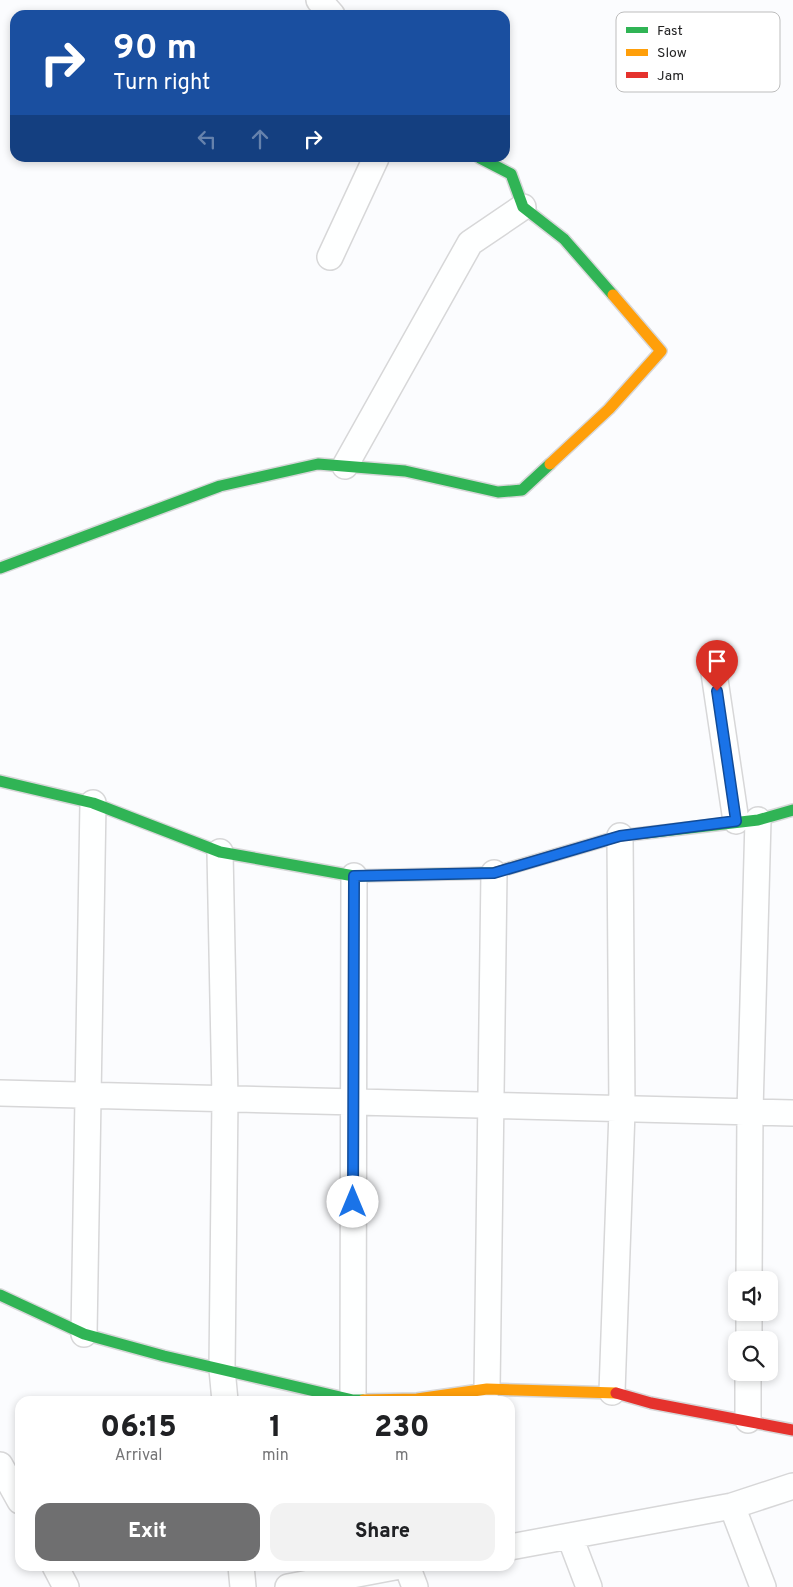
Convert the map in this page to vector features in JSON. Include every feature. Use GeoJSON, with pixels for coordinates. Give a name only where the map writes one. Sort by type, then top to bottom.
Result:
{"type":"FeatureCollection","features":[{"type":"Feature","properties":{"kind":"street"},"geometry":{"type":"LineString","coordinates":[[318,0],[327,10]]}},
{"type":"Feature","properties":{"kind":"street"},"geometry":{"type":"LineString","coordinates":[[330,257],[374,162]]}},
{"type":"Feature","properties":{"kind":"street"},"geometry":{"type":"LineString","coordinates":[[2,566],[220,486],[318,464],[405,471],[498,492],[522,490],[609,409],[661,351],[564,239],[524,207],[511,174],[488,162]]}},
{"type":"Feature","properties":{"kind":"street"},"geometry":{"type":"LineString","coordinates":[[345,466],[470,242],[524,207]]}},
{"type":"Feature","properties":{"kind":"street"},"geometry":{"type":"LineString","coordinates":[[714,673],[747,820],[750,1111],[749,1271]]}},
{"type":"Feature","properties":{"kind":"street"},"geometry":{"type":"LineString","coordinates":[[0,781],[93,803],[220,852],[354,876],[494,873],[620,836],[747,820],[793,810]]}},
{"type":"Feature","properties":{"kind":"street"},"geometry":{"type":"LineString","coordinates":[[84,1334],[93,803]]}},
{"type":"Feature","properties":{"kind":"street"},"geometry":{"type":"LineString","coordinates":[[612,1392],[622,1111],[620,836]]}},
{"type":"Feature","properties":{"kind":"street"},"geometry":{"type":"LineString","coordinates":[[220,852],[226,1098],[222,1369],[225,1396]]}},
{"type":"Feature","properties":{"kind":"street"},"geometry":{"type":"LineString","coordinates":[[487,1389],[494,873]]}},
{"type":"Feature","properties":{"kind":"street"},"geometry":{"type":"LineString","coordinates":[[353,1396],[354,876]]}},
{"type":"Feature","properties":{"kind":"street"},"geometry":{"type":"LineString","coordinates":[[0,1093],[226,1098],[622,1111],[750,1111],[793,1114]]}},
{"type":"Feature","properties":{"kind":"street"},"geometry":{"type":"LineString","coordinates":[[0,1295],[84,1334],[336,1396]]}},
{"type":"Feature","properties":{"kind":"street"},"geometry":{"type":"LineString","coordinates":[[748,1381],[748,1420]]}},
{"type":"Feature","properties":{"kind":"street"},"geometry":{"type":"LineString","coordinates":[[439,1396],[487,1389],[612,1392],[651,1403],[793,1430]]}},
{"type":"Feature","properties":{"kind":"street"},"geometry":{"type":"LineString","coordinates":[[0,1464],[15,1492]]}},
{"type":"Feature","properties":{"kind":"street"},"geometry":{"type":"LineString","coordinates":[[515,1546],[732,1506],[793,1486]]}},
{"type":"Feature","properties":{"kind":"street"},"geometry":{"type":"LineString","coordinates":[[732,1506],[763,1587]]}},
{"type":"Feature","properties":{"kind":"street"},"geometry":{"type":"LineString","coordinates":[[570,1537],[589,1587]]}},
{"type":"Feature","properties":{"kind":"street"},"geometry":{"type":"LineString","coordinates":[[58,1571],[66,1587]]}},
{"type":"Feature","properties":{"kind":"street"},"geometry":{"type":"LineString","coordinates":[[241,1571],[243,1587]]}},
{"type":"Feature","properties":{"kind":"street"},"geometry":{"type":"LineString","coordinates":[[288,1587],[373,1571]]}},
{"type":"Feature","properties":{"kind":"street"},"geometry":{"type":"LineString","coordinates":[[409,1571],[415,1587]]}},
{"type":"Feature","properties":{"kind":"traffic: fast"},"geometry":{"type":"LineString","coordinates":[[488,162],[511,174],[523,207],[564,239],[613,295]]}},
{"type":"Feature","properties":{"kind":"traffic: fast"},"geometry":{"type":"LineString","coordinates":[[0,568],[220,486],[318,464],[405,471],[498,492],[522,490],[550,464]]}},
{"type":"Feature","properties":{"kind":"traffic: fast"},"geometry":{"type":"LineString","coordinates":[[0,781],[93,803],[220,852],[354,876],[493,873]]}},
{"type":"Feature","properties":{"kind":"traffic: fast"},"geometry":{"type":"LineString","coordinates":[[646,833],[758,820],[793,810]]}},
{"type":"Feature","properties":{"kind":"traffic: fast"},"geometry":{"type":"LineString","coordinates":[[0,1295],[84,1334],[164,1356],[336,1396]]}},
{"type":"Feature","properties":{"kind":"traffic: slow"},"geometry":{"type":"LineString","coordinates":[[550,464],[609,409],[661,351],[613,295]]}},
{"type":"Feature","properties":{"kind":"traffic: slow"},"geometry":{"type":"LineString","coordinates":[[493,873],[620,836],[646,833]]}},
{"type":"Feature","properties":{"kind":"traffic: slow"},"geometry":{"type":"LineString","coordinates":[[438,1396],[487,1389],[616,1393]]}},
{"type":"Feature","properties":{"kind":"traffic: jam"},"geometry":{"type":"LineString","coordinates":[[616,1393],[651,1403],[793,1430]]}},
{"type":"Feature","properties":{"kind":"route"},"geometry":{"type":"LineString","coordinates":[[353,1202],[354,876],[494,873],[620,836],[736,821],[717,691]]}}]}
